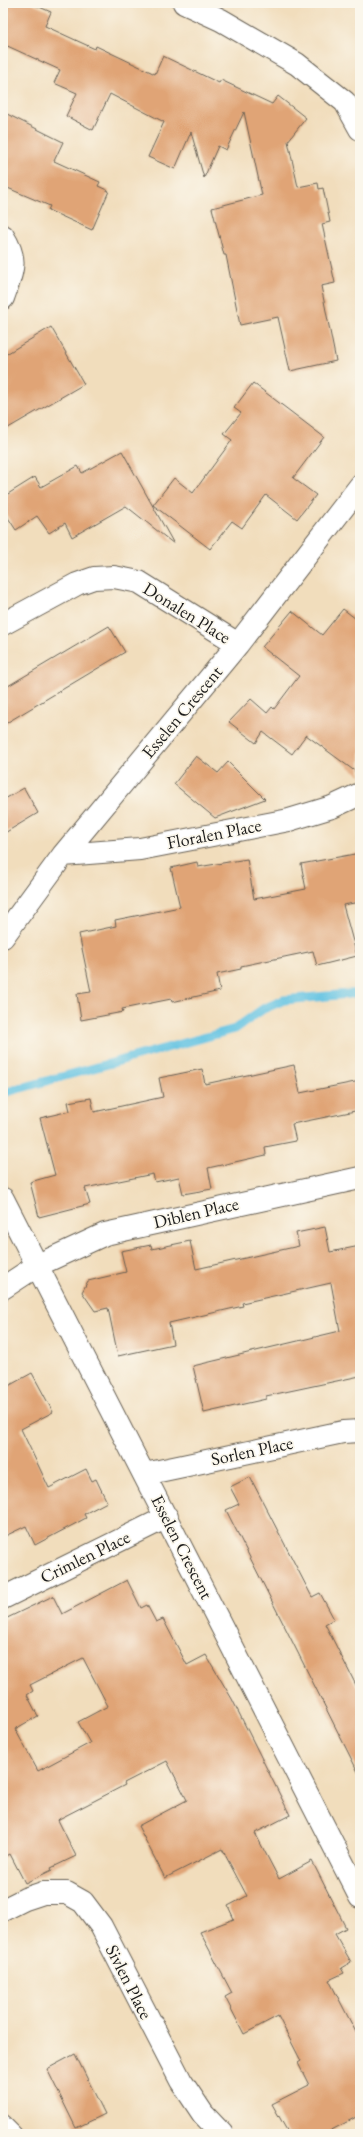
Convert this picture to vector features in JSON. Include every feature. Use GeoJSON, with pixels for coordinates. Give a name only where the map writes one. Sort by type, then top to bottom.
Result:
{"type":"FeatureCollection","features":[{"type":"Feature","properties":{"kind":"street"},"geometry":{"type":"LineString","coordinates":[[184,3],[221,20],[296,64],[345,102],[360,129]]}},
{"type":"Feature","properties":{"kind":"street"},"geometry":{"type":"LineString","coordinates":[[3,236],[10,246],[14,265],[3,298]]}},
{"type":"Feature","properties":{"kind":"street","name":"Esselen Crescent"},"geometry":{"type":"LineString","coordinates":[[3,935],[63,855],[238,644],[360,486]]}},
{"type":"Feature","properties":{"kind":"street","name":"Donalen Place"},"geometry":{"type":"LineString","coordinates":[[3,624],[77,584],[94,578],[114,577],[139,582],[238,644]]}},
{"type":"Feature","properties":{"kind":"street","name":"Floralen Place"},"geometry":{"type":"LineString","coordinates":[[63,855],[140,849],[289,820],[332,807],[360,794]]}},
{"type":"Feature","properties":{"kind":"street","name":"Diblen Place"},"geometry":{"type":"LineString","coordinates":[[3,1288],[38,1265],[105,1234],[360,1178]]}},
{"type":"Feature","properties":{"kind":"street","name":"Esselen Crescent"},"geometry":{"type":"LineString","coordinates":[[3,1199],[167,1517],[360,1897]]}},
{"type":"Feature","properties":{"kind":"street","name":"Sorlen Place"},"geometry":{"type":"LineString","coordinates":[[145,1474],[343,1432],[360,1431]]}},
{"type":"Feature","properties":{"kind":"street","name":"Crimlen Place"},"geometry":{"type":"LineString","coordinates":[[3,1598],[167,1517]]}},
{"type":"Feature","properties":{"kind":"street","name":"Sivlen Place"},"geometry":{"type":"LineString","coordinates":[[3,1910],[25,1898],[43,1893],[67,1893],[83,1902],[101,1926],[181,2081],[204,2114],[222,2134]]}},
{"type":"Feature","properties":{"kind":"lane"},"geometry":{"type":"LineString","coordinates":[[3,2122],[15,2134]]}},
{"type":"Feature","properties":{"kind":"building"},"geometry":{"type":"Polygon","coordinates":[[[3,3],[30,3],[51,12],[45,26],[95,49],[96,46],[155,74],[163,56],[219,83],[221,80],[272,104],[278,96],[306,118],[288,141],[298,187],[318,183],[319,189],[323,188],[330,222],[322,224],[335,283],[321,286],[336,361],[290,371],[278,317],[240,325],[226,255],[224,255],[212,208],[262,195],[244,112],[226,150],[218,146],[204,178],[191,132],[175,169],[148,157],[164,122],[110,94],[93,130],[66,116],[77,93],[54,83],[60,70],[3,44],[3,3]]]}},
{"type":"Feature","properties":{"kind":"building"},"geometry":{"type":"Polygon","coordinates":[[[3,112],[63,142],[54,161],[100,182],[98,186],[109,191],[92,230],[48,210],[50,206],[3,186],[3,112]]]}},
{"type":"Feature","properties":{"kind":"building"},"geometry":{"type":"Polygon","coordinates":[[[51,327],[84,384],[3,431],[3,356],[51,327]]]}},
{"type":"Feature","properties":{"kind":"building"},"geometry":{"type":"Polygon","coordinates":[[[253,383],[324,437],[293,478],[316,495],[297,519],[266,495],[242,528],[232,521],[210,549],[153,505],[174,478],[193,493],[232,440],[224,434],[241,413],[234,408],[253,383]]]}},
{"type":"Feature","properties":{"kind":"building"},"geometry":{"type":"Polygon","coordinates":[[[122,451],[174,544],[126,506],[72,537],[65,523],[49,533],[37,516],[16,530],[3,510],[3,497],[35,477],[41,487],[78,466],[82,473],[122,451]]]}},
{"type":"Feature","properties":{"kind":"building"},"geometry":{"type":"Polygon","coordinates":[[[343,609],[360,622],[360,775],[306,735],[292,754],[263,732],[256,743],[229,722],[251,699],[267,713],[272,707],[274,709],[299,676],[262,647],[292,611],[322,635],[343,609]]]}},
{"type":"Feature","properties":{"kind":"building"},"geometry":{"type":"Polygon","coordinates":[[[109,626],[125,652],[3,725],[3,689],[109,626]]]}},
{"type":"Feature","properties":{"kind":"building"},"geometry":{"type":"Polygon","coordinates":[[[196,756],[218,773],[228,762],[265,799],[215,818],[174,784],[196,756]]]}},
{"type":"Feature","properties":{"kind":"building"},"geometry":{"type":"Polygon","coordinates":[[[24,788],[38,813],[3,834],[3,800],[24,788]]]}},
{"type":"Feature","properties":{"kind":"building"},"geometry":{"type":"Polygon","coordinates":[[[360,853],[360,902],[343,905],[357,956],[317,966],[313,951],[241,966],[241,969],[217,974],[220,991],[172,1002],[171,999],[122,1009],[123,1012],[81,1020],[77,994],[91,992],[79,934],[116,926],[115,920],[180,907],[171,868],[197,862],[198,867],[247,859],[254,899],[306,889],[301,864],[360,853]]]}},
{"type":"Feature","properties":{"kind":"building"},"geometry":{"type":"Polygon","coordinates":[[[294,1065],[300,1093],[360,1081],[360,1110],[292,1124],[296,1141],[265,1147],[266,1155],[208,1168],[212,1189],[183,1194],[179,1177],[155,1182],[153,1174],[85,1188],[90,1204],[39,1217],[30,1182],[55,1175],[40,1118],[70,1111],[68,1102],[91,1098],[94,1112],[163,1097],[159,1078],[202,1069],[205,1084],[294,1065]]]}},
{"type":"Feature","properties":{"kind":"building"},"geometry":{"type":"Polygon","coordinates":[[[325,1227],[330,1252],[360,1246],[360,1376],[266,1396],[266,1399],[204,1413],[193,1366],[340,1331],[331,1283],[242,1303],[243,1306],[169,1323],[173,1344],[118,1356],[108,1308],[95,1311],[82,1292],[88,1281],[126,1272],[121,1251],[151,1245],[152,1249],[190,1241],[196,1269],[299,1246],[296,1233],[325,1227]]]}},
{"type":"Feature","properties":{"kind":"building"},"geometry":{"type":"Polygon","coordinates":[[[32,1373],[53,1412],[21,1429],[49,1488],[86,1469],[92,1481],[96,1479],[107,1502],[84,1514],[86,1518],[35,1545],[26,1526],[3,1537],[3,1389],[32,1373]]]}},
{"type":"Feature","properties":{"kind":"building"},"geometry":{"type":"Polygon","coordinates":[[[250,1477],[312,1597],[320,1593],[334,1619],[325,1624],[360,1693],[360,1776],[226,1510],[239,1504],[230,1487],[250,1477]]]}},
{"type":"Feature","properties":{"kind":"building"},"geometry":{"type":"Polygon","coordinates":[[[127,1580],[141,1608],[147,1605],[156,1622],[163,1619],[187,1665],[206,1655],[232,1699],[290,1815],[255,1833],[279,1879],[312,1861],[346,1928],[335,1934],[351,1962],[341,1968],[344,1973],[329,1980],[360,2040],[360,2115],[324,2134],[289,2134],[272,2104],[309,2085],[298,2063],[301,2061],[278,2016],[244,2034],[225,1997],[232,1993],[200,1932],[234,1919],[228,1906],[247,1896],[222,1849],[165,1878],[138,1826],[187,1800],[167,1761],[58,1820],[76,1856],[25,1883],[10,1854],[3,1858],[3,1620],[53,1596],[62,1614],[127,1580]],[[83,1658],[30,1685],[33,1691],[27,1695],[38,1716],[15,1729],[38,1771],[90,1743],[78,1722],[108,1706],[83,1658]]]}},
{"type":"Feature","properties":{"kind":"building"},"geometry":{"type":"Polygon","coordinates":[[[75,2054],[105,2114],[76,2128],[47,2069],[75,2054]]]}},
{"type":"Feature","properties":{"kind":"waterway"},"geometry":{"type":"LineString","coordinates":[[3,1093],[235,1029],[263,1009],[284,1000],[360,993]]}}]}
